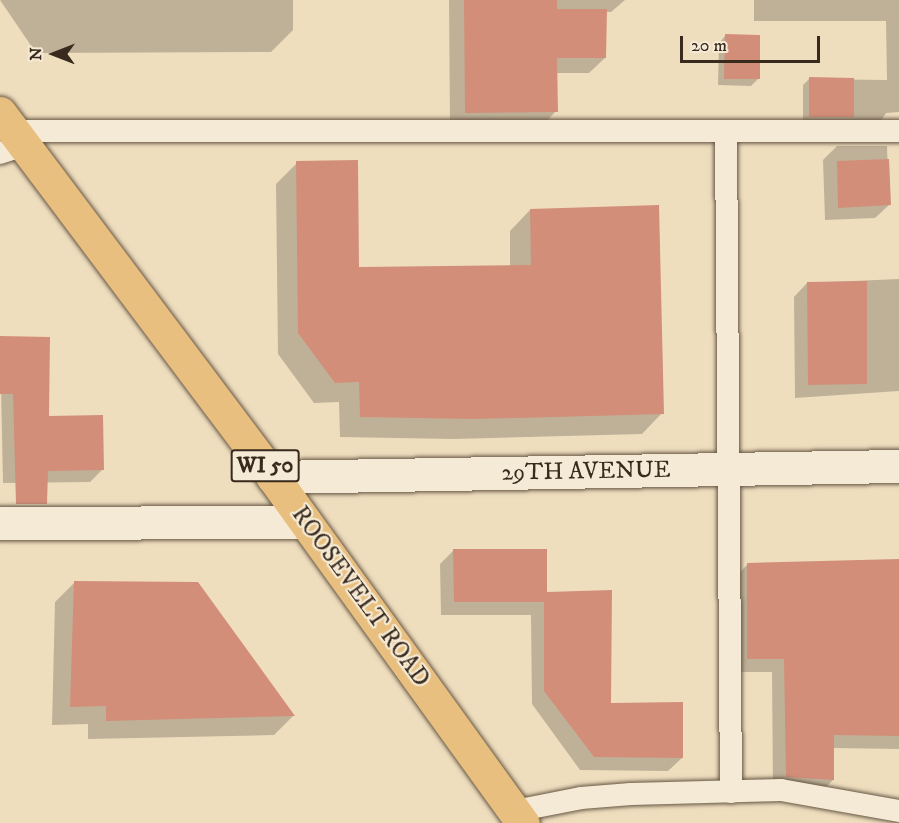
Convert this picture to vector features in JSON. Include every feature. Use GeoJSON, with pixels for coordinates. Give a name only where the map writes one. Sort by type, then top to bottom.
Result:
{"type":"FeatureCollection","features":[{"type":"Feature","properties":{"kind":"main road","name":"ROOSEVELT ROAD"},"geometry":{"type":"LineString","coordinates":[[9,135],[273,477],[519,817]]}},
{"type":"Feature","properties":{"kind":"street","name":"29TH AVENUE"},"geometry":{"type":"LineString","coordinates":[[273,477],[899,466]]}},
{"type":"Feature","properties":{"kind":"street"},"geometry":{"type":"LineString","coordinates":[[0,523],[305,522]]}},
{"type":"Feature","properties":{"kind":"lane"},"geometry":{"type":"LineString","coordinates":[[9,135],[899,130]]}},
{"type":"Feature","properties":{"kind":"lane"},"geometry":{"type":"LineString","coordinates":[[726,131],[731,792]]}},
{"type":"Feature","properties":{"kind":"lane"},"geometry":{"type":"LineString","coordinates":[[519,817],[582,798],[781,790],[899,811]]}},
{"type":"Feature","properties":{"kind":"building"},"geometry":{"type":"Polygon","coordinates":[[[464,0],[557,0],[557,9],[607,9],[606,58],[557,58],[558,112],[465,113],[464,0]]]}},
{"type":"Feature","properties":{"kind":"building"},"geometry":{"type":"Polygon","coordinates":[[[725,34],[760,35],[760,79],[724,79],[725,34]]]}},
{"type":"Feature","properties":{"kind":"building"},"geometry":{"type":"Polygon","coordinates":[[[809,77],[854,78],[854,117],[809,117],[809,77]]]}},
{"type":"Feature","properties":{"kind":"building"},"geometry":{"type":"Polygon","coordinates":[[[889,159],[891,205],[838,208],[837,161],[889,159]]]}},
{"type":"Feature","properties":{"kind":"building"},"geometry":{"type":"Polygon","coordinates":[[[358,160],[359,267],[531,265],[530,209],[659,205],[664,414],[475,419],[360,417],[359,382],[335,383],[298,333],[296,161],[358,160]]]}},
{"type":"Feature","properties":{"kind":"building"},"geometry":{"type":"Polygon","coordinates":[[[867,281],[867,384],[808,385],[807,282],[867,281]]]}},
{"type":"Feature","properties":{"kind":"building"},"geometry":{"type":"Polygon","coordinates":[[[0,336],[50,337],[49,416],[103,415],[104,470],[48,471],[47,504],[16,504],[13,394],[0,394],[0,336]]]}},
{"type":"Feature","properties":{"kind":"building"},"geometry":{"type":"Polygon","coordinates":[[[453,549],[547,549],[547,592],[612,590],[611,703],[683,702],[683,758],[594,757],[544,691],[544,602],[454,602],[453,549]]]}},
{"type":"Feature","properties":{"kind":"building"},"geometry":{"type":"Polygon","coordinates":[[[899,559],[899,736],[834,735],[834,780],[786,777],[784,659],[747,659],[747,563],[899,559]]]}},
{"type":"Feature","properties":{"kind":"building"},"geometry":{"type":"Polygon","coordinates":[[[74,581],[198,582],[295,716],[106,721],[106,706],[70,707],[74,581]]]}}]}
